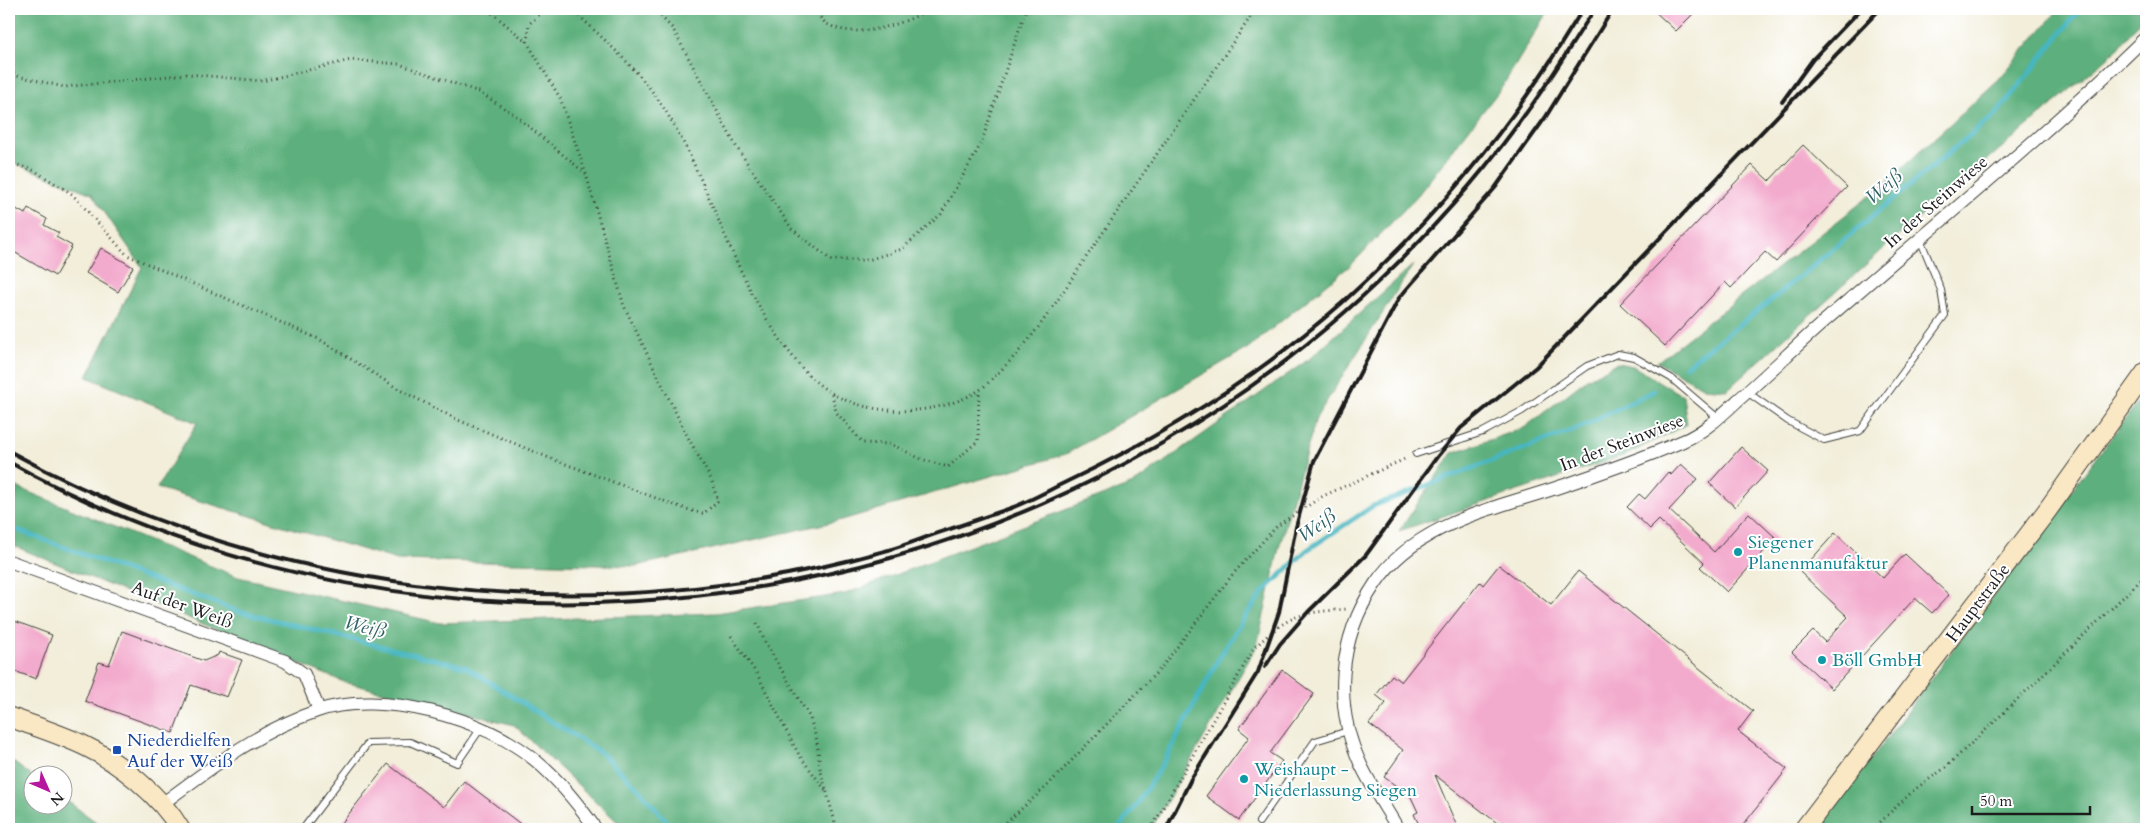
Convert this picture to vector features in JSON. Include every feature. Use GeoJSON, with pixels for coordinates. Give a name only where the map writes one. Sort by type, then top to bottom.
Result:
{"type":"FeatureCollection","features":[{"type":"Feature","properties":{"kind":"main road","name":"Hauptstraße"},"geometry":{"type":"LineString","coordinates":[[1804,829],[2040,519],[2146,372]]}},
{"type":"Feature","properties":{"kind":"main road"},"geometry":{"type":"LineString","coordinates":[[9,717],[86,746],[128,772],[162,804],[180,829]]}},
{"type":"Feature","properties":{"kind":"street","name":"In der Steinwiese"},"geometry":{"type":"LineString","coordinates":[[1398,829],[1360,764],[1348,731],[1343,706],[1343,667],[1350,632],[1360,608],[1377,581],[1398,558],[1428,534],[1464,518],[1592,476],[1687,440],[1718,418],[1825,320],[2088,94],[2146,37]]}},
{"type":"Feature","properties":{"kind":"street","name":"Auf der Weiß"},"geometry":{"type":"LineString","coordinates":[[9,561],[285,661],[304,674],[319,710]]}},
{"type":"Feature","properties":{"kind":"street"},"geometry":{"type":"LineString","coordinates":[[162,804],[214,765],[282,725],[319,710],[349,705],[394,705],[443,714],[481,728],[535,760],[570,794],[596,829]]}},
{"type":"Feature","properties":{"kind":"lane"},"geometry":{"type":"LineString","coordinates":[[1747,392],[1788,421],[1824,440],[1860,431],[1944,315],[1941,290],[1920,239]]}},
{"type":"Feature","properties":{"kind":"lane"},"geometry":{"type":"LineString","coordinates":[[1416,454],[1483,432],[1522,411],[1587,366],[1618,354],[1634,357],[1671,378],[1718,418]]}},
{"type":"Feature","properties":{"kind":"lane"},"geometry":{"type":"LineString","coordinates":[[303,829],[368,744],[410,742],[457,763],[481,728]]}},
{"type":"Feature","properties":{"kind":"lane"},"geometry":{"type":"LineString","coordinates":[[1259,822],[1315,741],[1348,731]]}},
{"type":"Feature","properties":{"kind":"path"},"geometry":{"type":"LineString","coordinates":[[9,162],[35,171],[72,194],[127,255],[319,339],[400,390],[458,420],[547,457],[703,514],[718,501],[711,479],[685,432],[624,306],[586,174],[560,98],[527,42],[487,9]]}},
{"type":"Feature","properties":{"kind":"path"},"geometry":{"type":"LineString","coordinates":[[527,42],[529,24],[546,9]]}},
{"type":"Feature","properties":{"kind":"path"},"geometry":{"type":"LineString","coordinates":[[572,9],[630,65],[664,108],[702,180],[737,264],[765,316],[803,370],[832,393],[864,406],[904,412],[934,409],[979,391],[1031,339],[1256,9]]}},
{"type":"Feature","properties":{"kind":"path"},"geometry":{"type":"LineString","coordinates":[[654,9],[673,30],[737,148],[792,229],[831,260],[868,260],[902,249],[940,214],[981,144],[1026,9]]}},
{"type":"Feature","properties":{"kind":"path"},"geometry":{"type":"LineString","coordinates":[[815,9],[825,23],[846,31],[888,27],[931,9]]}},
{"type":"Feature","properties":{"kind":"path"},"geometry":{"type":"LineString","coordinates":[[9,71],[18,76],[64,87],[188,74],[262,81],[351,60],[400,64],[479,92],[515,115],[586,174]]}},
{"type":"Feature","properties":{"kind":"path"},"geometry":{"type":"LineString","coordinates":[[832,393],[836,412],[863,443],[891,444],[921,459],[948,467],[978,441],[979,391]]}},
{"type":"Feature","properties":{"kind":"path"},"geometry":{"type":"LineString","coordinates":[[999,829],[1048,786],[1161,668],[1233,574],[1277,526],[1323,496],[1416,454]]}},
{"type":"Feature","properties":{"kind":"path"},"geometry":{"type":"LineString","coordinates":[[1874,829],[1914,790],[1952,761],[2146,575]]}},
{"type":"Feature","properties":{"kind":"path"},"geometry":{"type":"LineString","coordinates":[[1151,829],[1254,648],[1275,629],[1291,618],[1308,612],[1360,608]]}},
{"type":"Feature","properties":{"kind":"path"},"geometry":{"type":"LineString","coordinates":[[757,623],[765,642],[810,718],[817,741],[820,768],[837,829]]}},
{"type":"Feature","properties":{"kind":"path"},"geometry":{"type":"LineString","coordinates":[[731,636],[757,674],[799,755],[828,794]]}},
{"type":"Feature","properties":{"kind":"green space"},"geometry":{"type":"Polygon","coordinates":[[[9,9],[1550,9],[1502,87],[1418,195],[1352,264],[1248,348],[1066,454],[842,520],[636,566],[397,560],[157,488],[197,423],[87,377],[142,267],[92,194],[9,161],[9,9]]]}},
{"type":"Feature","properties":{"kind":"green space"},"geometry":{"type":"Polygon","coordinates":[[[2059,9],[2140,9],[2140,20],[2119,48],[1891,242],[1727,390],[1704,388],[1657,362],[1880,188],[1999,79],[2059,9]]]}},
{"type":"Feature","properties":{"kind":"green space"},"geometry":{"type":"Polygon","coordinates":[[[1413,265],[1316,418],[1279,548],[1257,646],[1151,829],[625,829],[514,725],[344,682],[9,544],[9,482],[21,489],[238,577],[440,623],[716,613],[845,594],[1133,484],[1309,359],[1413,265]]]}},
{"type":"Feature","properties":{"kind":"green space"},"geometry":{"type":"Polygon","coordinates":[[[1617,363],[1633,366],[1683,396],[1687,424],[1628,454],[1399,531],[1452,453],[1524,428],[1587,379],[1617,363]]]}},
{"type":"Feature","properties":{"kind":"green space"},"geometry":{"type":"Polygon","coordinates":[[[2146,391],[2146,829],[1819,829],[2146,391]]]}},
{"type":"Feature","properties":{"kind":"green space"},"geometry":{"type":"Polygon","coordinates":[[[9,759],[22,769],[22,816],[72,816],[72,804],[106,829],[9,829],[9,759]]]}},
{"type":"Feature","properties":{"kind":"building"},"geometry":{"type":"Polygon","coordinates":[[[1652,9],[1698,9],[1676,31],[1652,9]]]}},
{"type":"Feature","properties":{"kind":"building"},"geometry":{"type":"Polygon","coordinates":[[[1803,145],[1847,187],[1776,262],[1765,252],[1731,288],[1725,282],[1665,346],[1620,304],[1752,165],[1769,181],[1803,145]]]}},
{"type":"Feature","properties":{"kind":"building"},"geometry":{"type":"Polygon","coordinates":[[[9,205],[25,214],[28,208],[47,219],[44,225],[59,233],[56,237],[72,246],[55,276],[9,249],[9,205]]]}},
{"type":"Feature","properties":{"kind":"building"},"geometry":{"type":"Polygon","coordinates":[[[101,248],[133,267],[118,292],[86,273],[101,248]]]}},
{"type":"Feature","properties":{"kind":"building"},"geometry":{"type":"Polygon","coordinates":[[[1741,447],[1768,471],[1735,507],[1709,483],[1741,447]]]}},
{"type":"Feature","properties":{"kind":"building"},"geometry":{"type":"Polygon","coordinates":[[[1681,464],[1698,479],[1669,510],[1714,552],[1749,513],[1776,538],[1727,592],[1700,567],[1704,563],[1659,520],[1650,529],[1627,507],[1639,494],[1645,499],[1668,472],[1671,475],[1681,464]]]}},
{"type":"Feature","properties":{"kind":"building"},"geometry":{"type":"Polygon","coordinates":[[[1835,533],[1883,578],[1905,554],[1949,595],[1932,613],[1915,598],[1832,689],[1792,652],[1813,631],[1825,642],[1848,617],[1800,572],[1835,533]]]}},
{"type":"Feature","properties":{"kind":"building"},"geometry":{"type":"Polygon","coordinates":[[[1499,565],[1551,605],[1578,571],[1753,711],[1738,731],[1787,769],[1740,829],[1505,829],[1435,775],[1458,829],[1421,829],[1414,814],[1418,812],[1411,797],[1384,777],[1403,750],[1369,724],[1386,703],[1376,695],[1392,675],[1401,682],[1480,582],[1483,585],[1499,565]]]}},
{"type":"Feature","properties":{"kind":"building"},"geometry":{"type":"Polygon","coordinates":[[[9,619],[52,635],[36,679],[9,669],[9,619]]]}},
{"type":"Feature","properties":{"kind":"building"},"geometry":{"type":"Polygon","coordinates":[[[122,631],[204,661],[218,655],[219,652],[242,660],[227,697],[191,685],[173,733],[85,701],[99,662],[109,665],[122,631]]]}},
{"type":"Feature","properties":{"kind":"building"},"geometry":{"type":"Polygon","coordinates":[[[1282,670],[1314,694],[1270,753],[1282,761],[1239,820],[1206,796],[1249,737],[1239,729],[1282,670]]]}},
{"type":"Feature","properties":{"kind":"building"},"geometry":{"type":"Polygon","coordinates":[[[388,764],[444,807],[464,781],[527,829],[337,829],[388,764]]]}},
{"type":"Feature","properties":{"kind":"waterway","name":"Weiß"},"geometry":{"type":"LineString","coordinates":[[1686,366],[1774,298],[1998,112],[2080,9]]}},
{"type":"Feature","properties":{"kind":"waterway","name":"Weiß"},"geometry":{"type":"LineString","coordinates":[[1118,829],[1137,804],[1165,760],[1218,660],[1244,618],[1264,591],[1307,550],[1373,506],[1581,427],[1654,391]]}},
{"type":"Feature","properties":{"kind":"waterway","name":"Weiß"},"geometry":{"type":"LineString","coordinates":[[9,527],[237,611],[466,667],[601,753],[640,790],[667,822],[670,829]]}},
{"type":"Feature","properties":{"kind":"railway"},"geometry":{"type":"LineString","coordinates":[[9,451],[110,501],[216,540],[324,568],[435,587],[547,594],[660,591],[771,577],[890,550],[1018,505],[1105,463],[1176,423],[1245,379],[1278,355],[1342,303],[1369,278],[1444,200],[1513,115],[1583,9]]}},
{"type":"Feature","properties":{"kind":"railway"},"geometry":{"type":"LineString","coordinates":[[9,462],[173,536],[346,583],[523,603],[700,596],[874,562],[1042,504],[1201,420],[1345,312],[1400,261],[1477,177],[1523,117],[1595,9]]}},
{"type":"Feature","properties":{"kind":"railway"},"geometry":{"type":"LineString","coordinates":[[1166,829],[1191,779],[1258,672],[1279,612],[1296,527],[1314,461],[1399,298],[1495,188],[1545,118],[1613,9]]}},
{"type":"Feature","properties":{"kind":"railway"},"geometry":{"type":"LineString","coordinates":[[1782,102],[1813,59],[1861,9]]}},
{"type":"Feature","properties":{"kind":"railway"},"geometry":{"type":"LineString","coordinates":[[1265,667],[1280,644],[1308,612],[1366,555],[1437,457],[1461,428],[1536,367],[1880,9]]}},
{"type":"Feature","properties":{"kind":"place","name":"Siegener Planenmanufaktur"},"geometry":{"type":"Point","coordinates":[1738,552]}},
{"type":"Feature","properties":{"kind":"place","name":"Böll GmbH"},"geometry":{"type":"Point","coordinates":[1822,660]}},
{"type":"Feature","properties":{"kind":"place","name":"Niederdielfen Auf der Weiß"},"geometry":{"type":"Point","coordinates":[117,750]}},
{"type":"Feature","properties":{"kind":"place","name":"Weishaupt - Niederlassung Siegen"},"geometry":{"type":"Point","coordinates":[1244,779]}}]}
